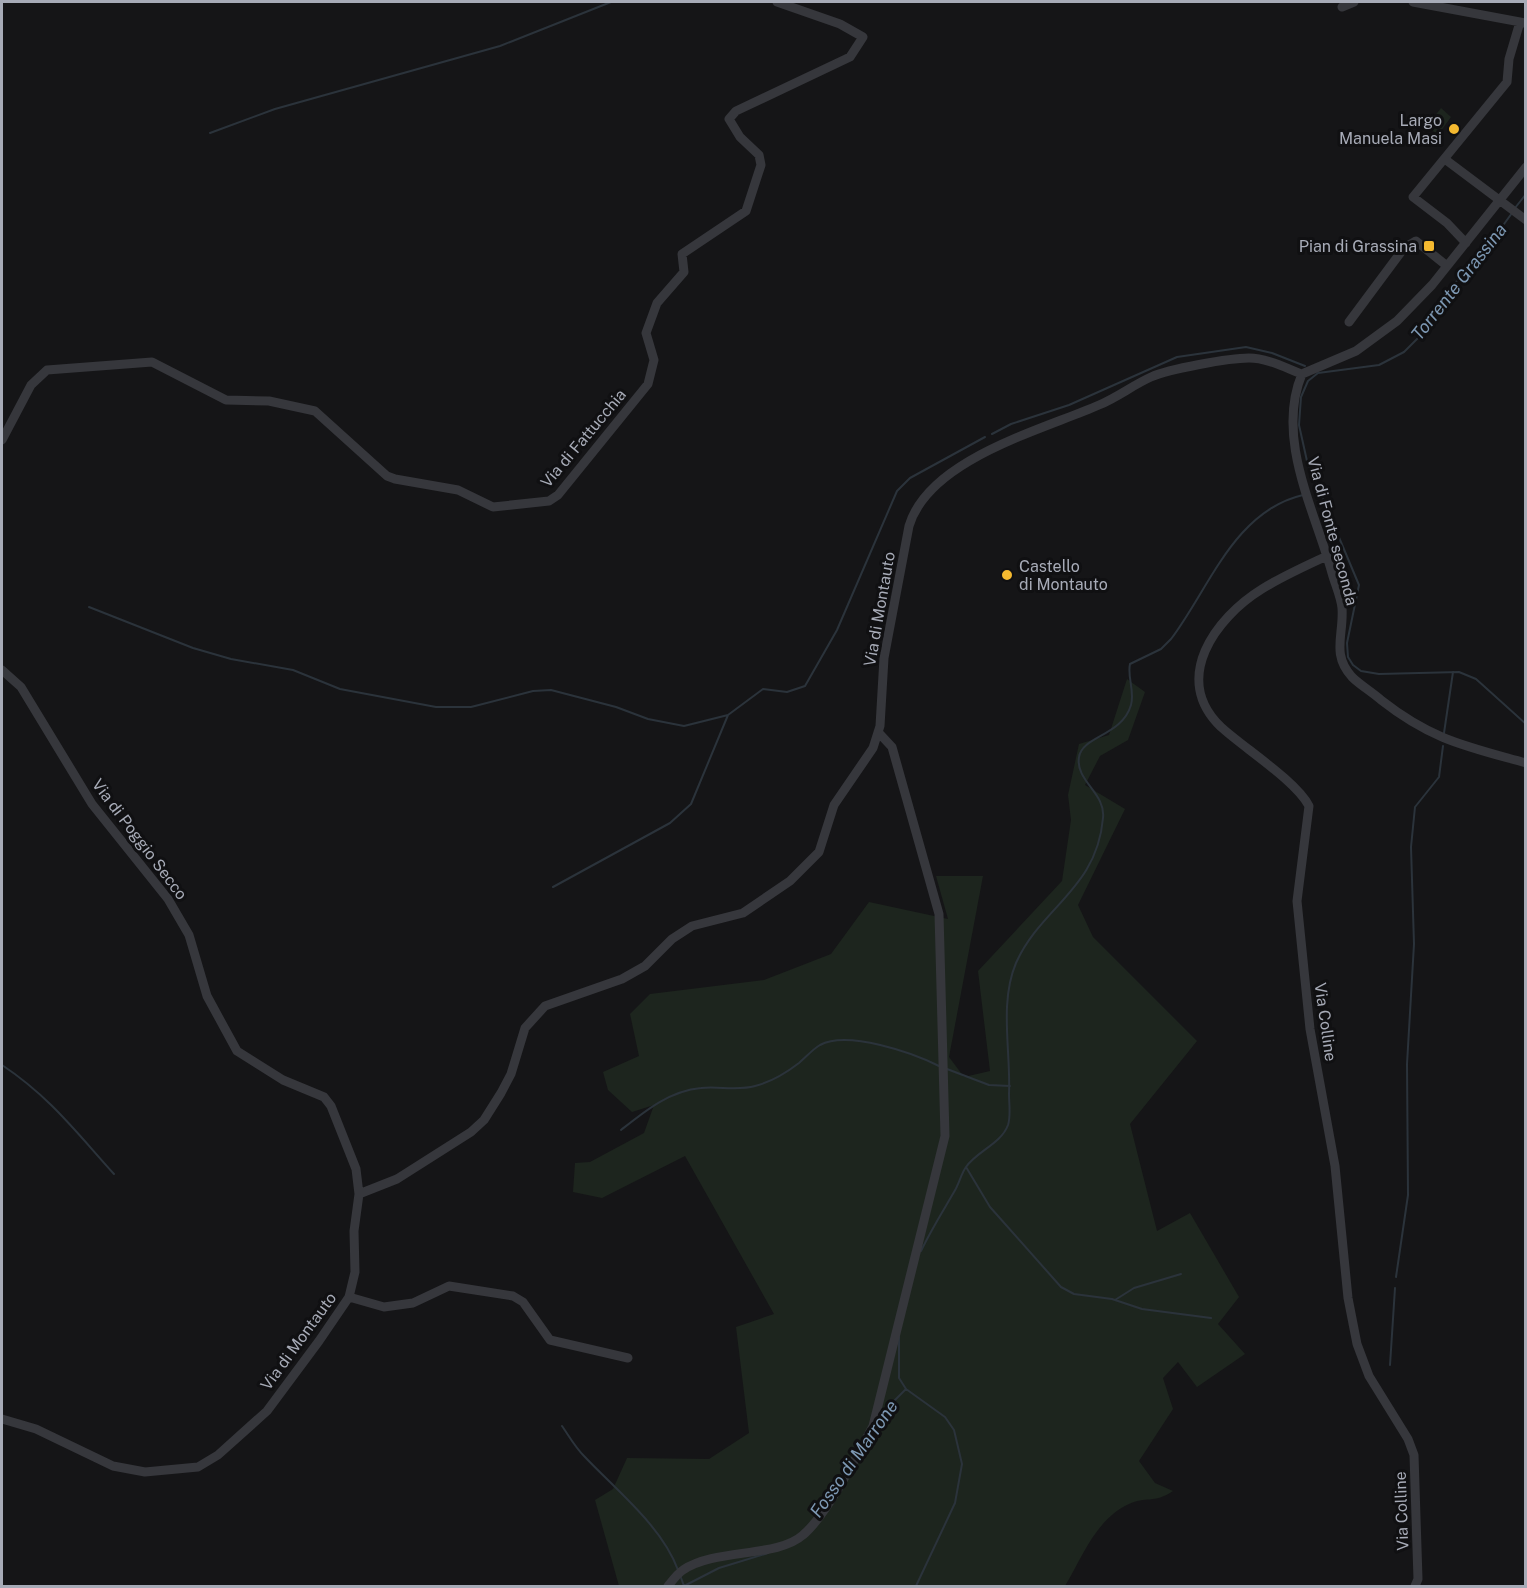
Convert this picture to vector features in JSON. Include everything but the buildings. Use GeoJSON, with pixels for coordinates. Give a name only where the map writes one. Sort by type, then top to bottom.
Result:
{"type":"FeatureCollection","features":[{"type":"Feature","properties":{"kind":"street","name":"Via di Fattucchia"},"geometry":{"type":"LineString","coordinates":[[2,440],[31,385],[47,370],[152,362],[226,400],[268,401],[315,411],[387,476],[395,479],[458,490],[493,507],[549,501],[558,495],[648,384],[654,360],[646,333],[657,303],[684,272],[682,254],[746,211],[761,165],[759,155],[740,137],[729,119],[736,111],[850,57],[863,37],[840,24],[777,2]]}},
{"type":"Feature","properties":{"kind":"street"},"geometry":{"type":"LineString","coordinates":[[1342,7],[1354,2]]}},
{"type":"Feature","properties":{"kind":"street"},"geometry":{"type":"LineString","coordinates":[[1413,2],[1523,22],[1509,59],[1507,82],[1446,160],[1413,197],[1447,223],[1466,243]]}},
{"type":"Feature","properties":{"kind":"street"},"geometry":{"type":"LineString","coordinates":[[1446,160],[1523,216]]}},
{"type":"Feature","properties":{"kind":"street"},"geometry":{"type":"LineString","coordinates":[[1302,374],[1356,351],[1396,321],[1447,266],[1526,166]]}},
{"type":"Feature","properties":{"kind":"street"},"geometry":{"type":"LineString","coordinates":[[1349,322],[1404,248],[1416,241],[1447,266]]}},
{"type":"Feature","properties":{"kind":"street","name":"Via di Montauto"},"geometry":{"type":"LineString","coordinates":[[2,1419],[36,1429],[113,1466],[145,1472],[198,1467],[236,1441],[267,1411],[349,1297],[355,1272],[354,1231],[360,1194],[397,1179],[471,1132],[501,1093],[511,1074],[525,1028],[545,1006],[622,979],[645,966],[672,939],[692,926],[744,913],[790,881],[819,852],[834,805],[873,748],[882,715],[884,658],[909,526],[912,518],[933,489],[1003,442],[1097,406],[1160,373],[1249,358],[1302,374]]}},
{"type":"Feature","properties":{"kind":"street","name":"Via di Fonte seconda"},"geometry":{"type":"LineString","coordinates":[[1302,374],[1296,388],[1293,413],[1294,439],[1299,466],[1342,608],[1337,642],[1340,660],[1352,677],[1427,732],[1450,743],[1526,763]]}},
{"type":"Feature","properties":{"kind":"street","name":"Via Colline"},"geometry":{"type":"LineString","coordinates":[[1327,556],[1260,590],[1220,626],[1205,650],[1198,684],[1201,700],[1220,725],[1299,792],[1309,806],[1297,901],[1310,1029],[1335,1166],[1348,1298],[1357,1344],[1369,1376],[1408,1439],[1414,1455],[1418,1579],[1415,1587]]}},
{"type":"Feature","properties":{"kind":"street","name":"Via di Poggio Secco"},"geometry":{"type":"LineString","coordinates":[[2,670],[21,687],[92,804],[168,899],[189,935],[207,996],[237,1051],[269,1072],[324,1097],[331,1106],[356,1169],[360,1194]]}},
{"type":"Feature","properties":{"kind":"street"},"geometry":{"type":"LineString","coordinates":[[668,1587],[683,1570],[708,1560],[774,1547],[802,1536],[814,1522],[856,1456],[873,1426],[945,1136],[939,914],[892,747],[878,732]]}},
{"type":"Feature","properties":{"kind":"street"},"geometry":{"type":"LineString","coordinates":[[349,1297],[384,1307],[413,1303],[448,1286],[513,1296],[523,1302],[550,1340],[628,1358]]}},
{"type":"Feature","properties":{"kind":"shaded area"},"geometry":{"type":"Polygon","coordinates":[[[1441,108],[1451,117],[1438,135],[1427,126],[1441,108]]]}},
{"type":"Feature","properties":{"kind":"shaded area"},"geometry":{"type":"Polygon","coordinates":[[[1127,679],[1145,692],[1128,740],[1100,756],[1085,785],[1125,809],[1078,905],[1093,937],[1197,1041],[1130,1124],[1157,1231],[1190,1213],[1239,1297],[1218,1324],[1245,1354],[1197,1387],[1178,1362],[1163,1378],[1173,1409],[1139,1461],[1155,1483],[1173,1491],[1155,1499],[1140,1500],[1129,1504],[1108,1519],[1091,1539],[1065,1586],[619,1586],[595,1500],[613,1489],[627,1458],[709,1459],[749,1433],[736,1327],[774,1314],[685,1156],[602,1198],[573,1192],[575,1163],[590,1162],[644,1133],[654,1105],[632,1112],[608,1090],[603,1072],[639,1056],[630,1014],[650,994],[764,980],[831,954],[869,902],[948,919],[936,876],[983,876],[949,1057],[964,1077],[990,1071],[978,971],[1062,881],[1071,820],[1068,795],[1079,744],[1109,735],[1127,679]]]}},
{"type":"Feature","properties":{"kind":"waterway"},"geometry":{"type":"LineString","coordinates":[[210,133],[275,109],[500,46],[611,2]]}},
{"type":"Feature","properties":{"kind":"waterway","name":"Torrente Grassina"},"geometry":{"type":"LineString","coordinates":[[1515,208],[1526,194]]}},
{"type":"Feature","properties":{"kind":"waterway","name":"Torrente Grassina"},"geometry":{"type":"LineString","coordinates":[[1512,213],[1486,249],[1448,291],[1426,330],[1404,352],[1379,365],[1318,373],[1308,381],[1301,397],[1299,425],[1307,461],[1359,585],[1347,643],[1348,657],[1353,665],[1361,671],[1379,674],[1459,672],[1476,679],[1526,724]]}},
{"type":"Feature","properties":{"kind":"waterway"},"geometry":{"type":"LineString","coordinates":[[992,434],[1011,424],[1069,405],[1177,357],[1246,347],[1272,353],[1305,366]]}},
{"type":"Feature","properties":{"kind":"waterway"},"geometry":{"type":"LineString","coordinates":[[89,607],[193,648],[231,659],[293,670],[340,689],[436,707],[471,707],[533,691],[551,690],[616,707],[648,719],[684,726],[728,715],[763,689],[787,692],[805,686],[837,630],[897,491],[910,478],[985,437]]}},
{"type":"Feature","properties":{"kind":"waterway","name":"Fosso di Marrone"},"geometry":{"type":"LineString","coordinates":[[921,1251],[966,1167],[1005,1132],[1010,1110],[1007,1011],[1011,978],[1016,963],[1027,944],[1079,880],[1090,863],[1099,842],[1103,809],[1081,773],[1079,757],[1082,750],[1087,744],[1120,723],[1126,715],[1132,700],[1130,664],[1161,649],[1171,639],[1225,554],[1241,534],[1259,517],[1279,504],[1303,495]]}},
{"type":"Feature","properties":{"kind":"waterway"},"geometry":{"type":"LineString","coordinates":[[1444,733],[1453,672]]}},
{"type":"Feature","properties":{"kind":"waterway"},"geometry":{"type":"LineString","coordinates":[[553,887],[670,823],[691,804],[728,715]]}},
{"type":"Feature","properties":{"kind":"waterway"},"geometry":{"type":"LineString","coordinates":[[1396,1277],[1408,1195],[1407,1064],[1414,944],[1411,847],[1415,807],[1439,777],[1443,746]]}},
{"type":"Feature","properties":{"kind":"waterway"},"geometry":{"type":"LineString","coordinates":[[621,1130],[658,1103],[678,1093],[701,1088],[748,1087],[767,1082],[794,1067],[820,1045],[832,1041],[847,1040],[880,1045],[939,1066]]}},
{"type":"Feature","properties":{"kind":"waterway"},"geometry":{"type":"LineString","coordinates":[[2,1065],[49,1102],[114,1174]]}},
{"type":"Feature","properties":{"kind":"waterway"},"geometry":{"type":"LineString","coordinates":[[947,1069],[989,1085],[1010,1086]]}},
{"type":"Feature","properties":{"kind":"waterway"},"geometry":{"type":"LineString","coordinates":[[966,1167],[990,1207],[1061,1287],[1074,1294],[1112,1299],[1142,1309],[1211,1318]]}},
{"type":"Feature","properties":{"kind":"waterway"},"geometry":{"type":"LineString","coordinates":[[1115,1300],[1134,1288],[1181,1274]]}},
{"type":"Feature","properties":{"kind":"waterway"},"geometry":{"type":"LineString","coordinates":[[1390,1365],[1395,1288]]}},
{"type":"Feature","properties":{"kind":"waterway"},"geometry":{"type":"LineString","coordinates":[[899,1337],[899,1378],[906,1389],[945,1417],[954,1430],[962,1464],[955,1503],[916,1586]]}},
{"type":"Feature","properties":{"kind":"waterway","name":"Fosso di Marrone"},"geometry":{"type":"LineString","coordinates":[[869,1443],[889,1406],[906,1389]]}},
{"type":"Feature","properties":{"kind":"waterway"},"geometry":{"type":"LineString","coordinates":[[562,1426],[581,1453],[649,1523],[671,1554],[678,1570]]}},
{"type":"Feature","properties":{"kind":"waterway","name":"Fosso di Marrone"},"geometry":{"type":"LineString","coordinates":[[684,1586],[719,1568],[768,1553]]}},
{"type":"Feature","properties":{"kind":"waterway"},"geometry":{"type":"LineString","coordinates":[[680,1575],[684,1586]]}},
{"type":"Feature","properties":{"kind":"place","name":"Largo Manuela Masi"},"geometry":{"type":"Point","coordinates":[1454,129]}},
{"type":"Feature","properties":{"kind":"place","name":"Pian di Grassina"},"geometry":{"type":"Point","coordinates":[1429,246]}},
{"type":"Feature","properties":{"kind":"place","name":"Castello di Montauto"},"geometry":{"type":"Point","coordinates":[1007,575]}}]}
